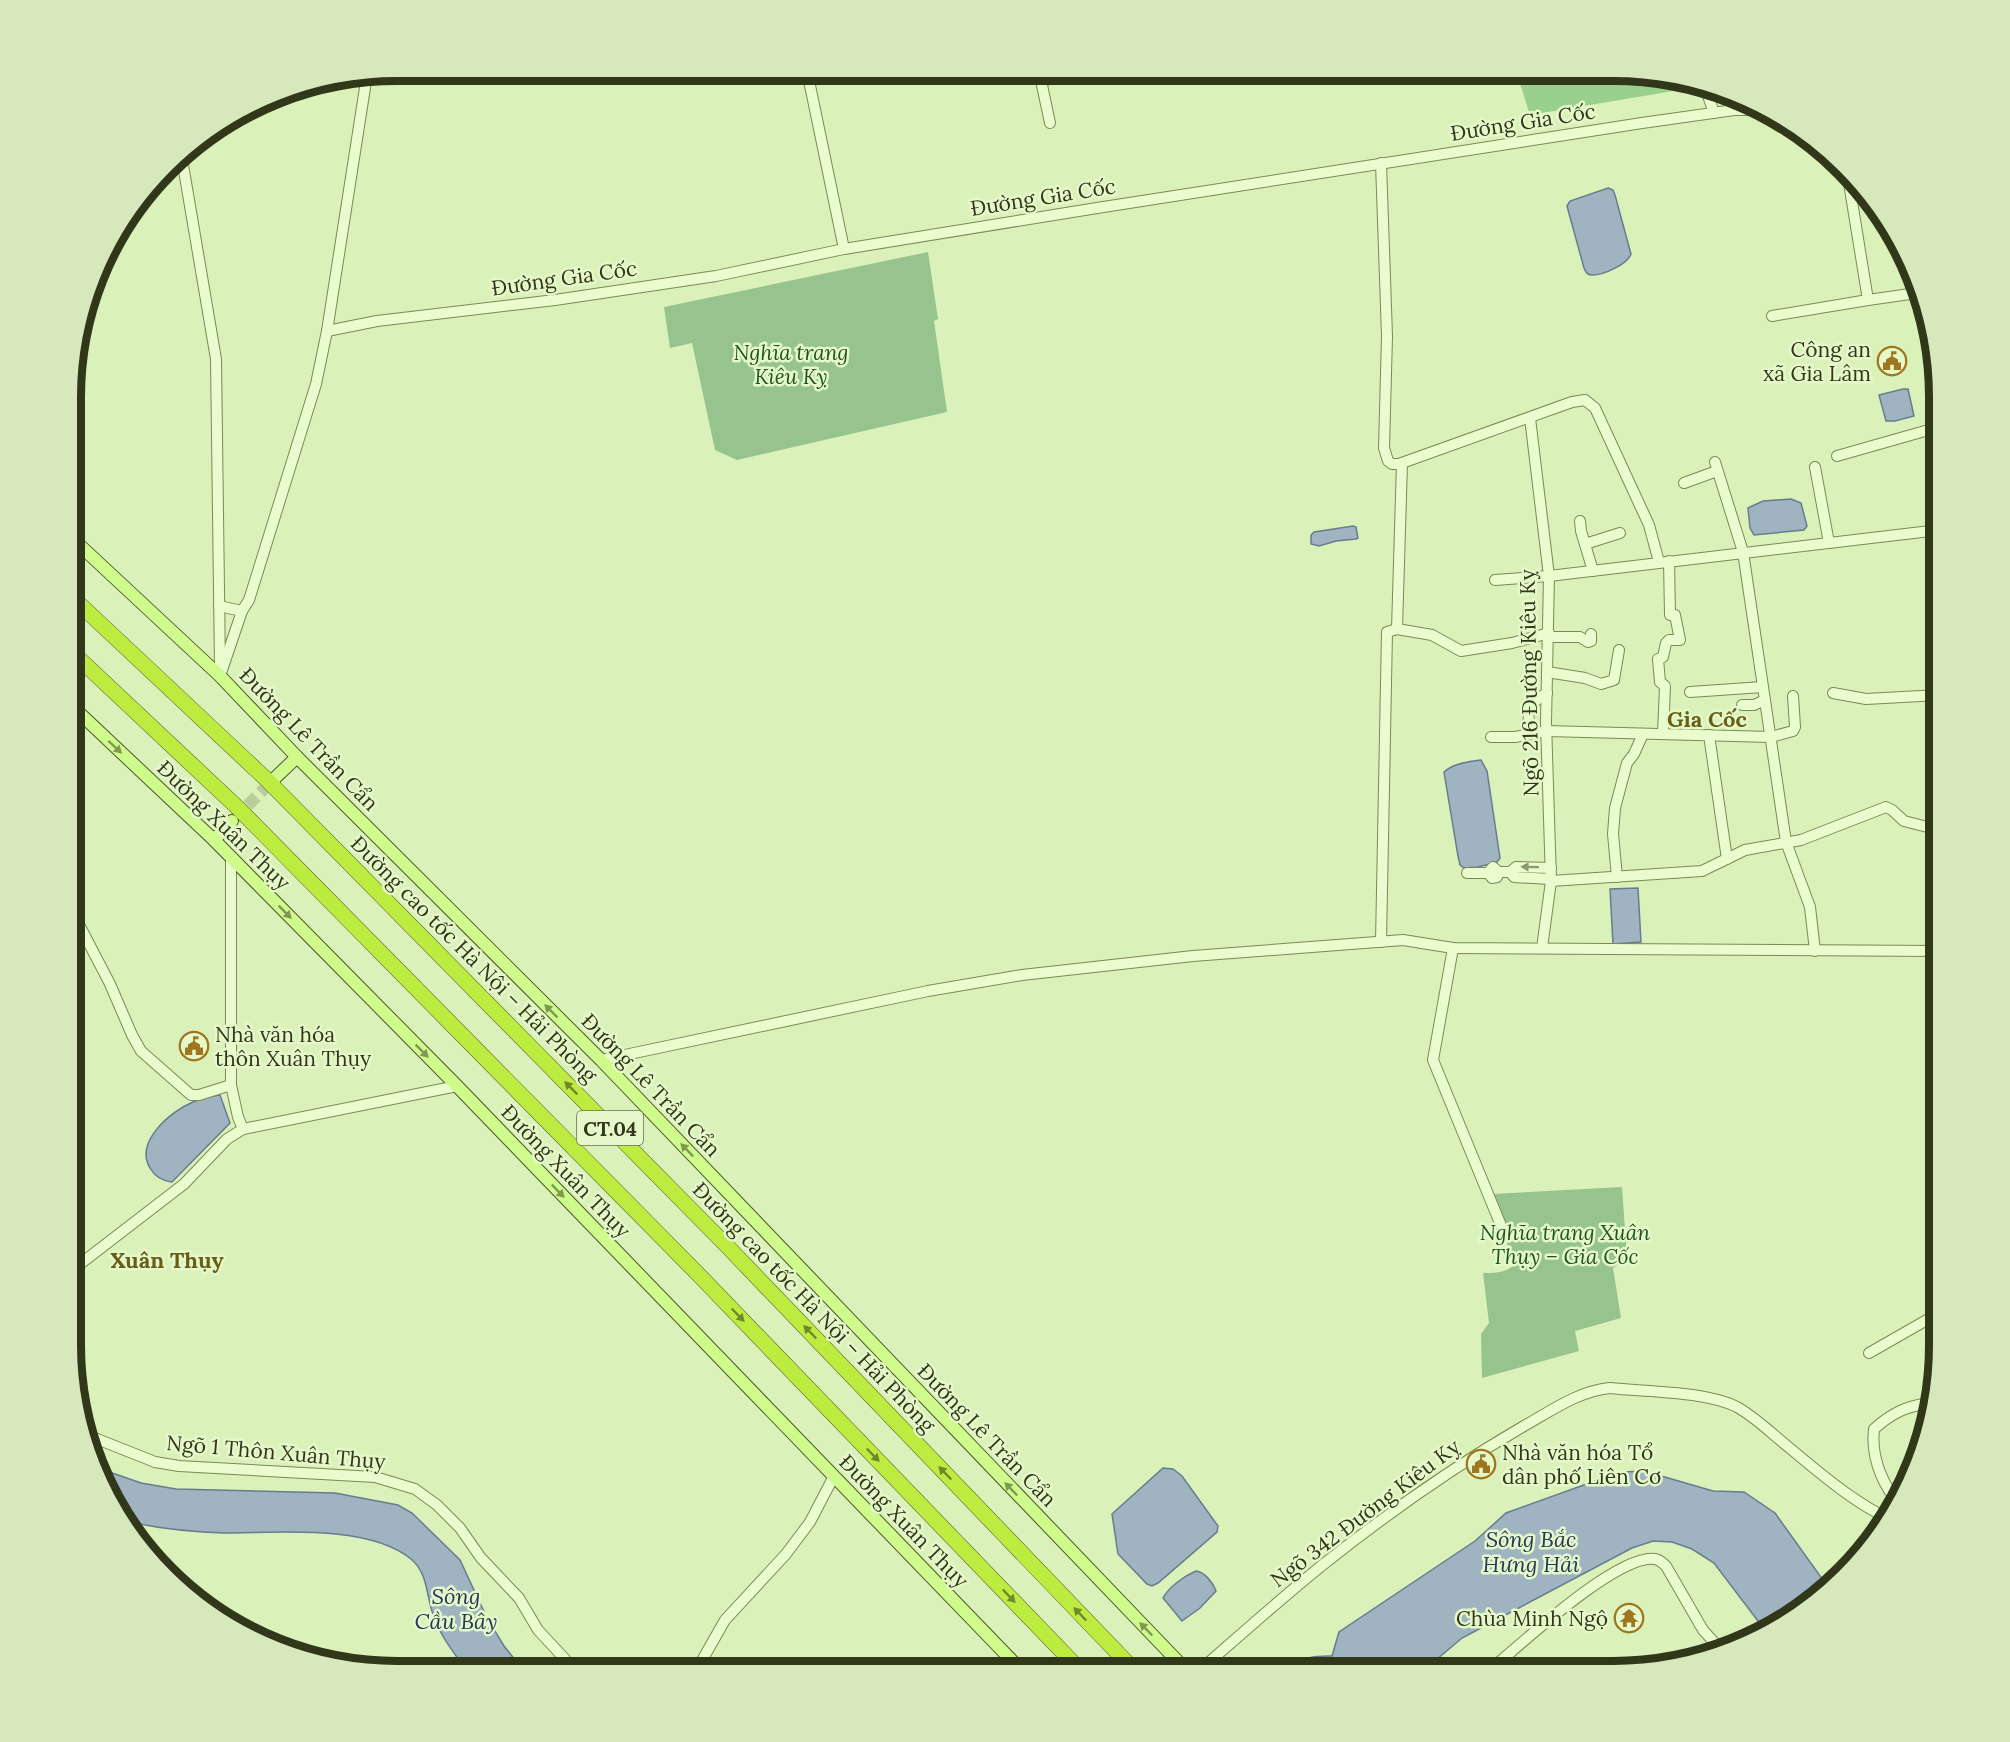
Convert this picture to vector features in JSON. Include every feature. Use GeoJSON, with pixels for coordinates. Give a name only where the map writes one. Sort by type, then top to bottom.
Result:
{"type":"FeatureCollection","features":[{"type":"Feature","properties":{"kind":"highway","name":"Đường cao tốc Hà Nội – Hải Phòng"},"geometry":{"type":"LineString","coordinates":[[81,606],[266,779],[726,1245],[1125,1661]]}},
{"type":"Feature","properties":{"kind":"highway","name":"CT.04"},"geometry":{"type":"LineString","coordinates":[[81,661],[238,808],[689,1264],[1071,1661]]}},
{"type":"Feature","properties":{"kind":"highway"},"geometry":{"type":"LineString","coordinates":[[81,673],[235,812],[689,1264]]}},
{"type":"Feature","properties":{"kind":"main road","name":"Đường Lê Trần Cẩn"},"geometry":{"type":"LineString","coordinates":[[81,546],[220,676],[297,757],[601,1060],[1177,1661]]}},
{"type":"Feature","properties":{"kind":"main road","name":"Đường Xuân Thụy"},"geometry":{"type":"LineString","coordinates":[[81,715],[231,857],[457,1086],[1012,1661]]}},
{"type":"Feature","properties":{"kind":"main road"},"geometry":{"type":"LineString","coordinates":[[275,778],[297,757]]}},
{"type":"Feature","properties":{"kind":"main road"},"geometry":{"type":"LineString","coordinates":[[213,840],[232,821]]}},
{"type":"Feature","properties":{"kind":"street"},"geometry":{"type":"LineString","coordinates":[[809,81],[844,249]]}},
{"type":"Feature","properties":{"kind":"street"},"geometry":{"type":"LineString","coordinates":[[1041,81],[1050,123]]}},
{"type":"Feature","properties":{"kind":"street"},"geometry":{"type":"LineString","coordinates":[[220,676],[242,611],[249,600],[316,384],[327,331],[366,83]]}},
{"type":"Feature","properties":{"kind":"street"},"geometry":{"type":"LineString","coordinates":[[1708,96],[1714,113]]}},
{"type":"Feature","properties":{"kind":"street","name":"Đường Gia Cốc"},"geometry":{"type":"LineString","coordinates":[[327,331],[387,320],[555,300],[705,278],[844,249],[1382,163],[1745,110]]}},
{"type":"Feature","properties":{"kind":"street"},"geometry":{"type":"LineString","coordinates":[[1382,163],[1387,336],[1384,448],[1388,461],[1392,464],[1402,463],[1579,400],[1585,400],[1595,408],[1664,562],[1670,615],[1675,615],[1680,636],[1680,640],[1669,640],[1666,643],[1663,657],[1658,659],[1660,682],[1665,686],[1663,734]]}},
{"type":"Feature","properties":{"kind":"street"},"geometry":{"type":"LineString","coordinates":[[183,165],[216,359],[220,676]]}},
{"type":"Feature","properties":{"kind":"street"},"geometry":{"type":"LineString","coordinates":[[1850,188],[1868,300]]}},
{"type":"Feature","properties":{"kind":"street"},"geometry":{"type":"LineString","coordinates":[[1772,316],[1912,294]]}},
{"type":"Feature","properties":{"kind":"street","name":"Ngõ 216 Đường Kiêu Kỵ"},"geometry":{"type":"LineString","coordinates":[[1530,418],[1549,576],[1547,731],[1551,876],[1542,948]]}},
{"type":"Feature","properties":{"kind":"street"},"geometry":{"type":"LineString","coordinates":[[1837,456],[1929,430]]}},
{"type":"Feature","properties":{"kind":"street"},"geometry":{"type":"LineString","coordinates":[[1397,629],[1402,463]]}},
{"type":"Feature","properties":{"kind":"street"},"geometry":{"type":"LineString","coordinates":[[1684,483],[1716,467],[1743,552],[1786,842],[1810,907],[1815,951]]}},
{"type":"Feature","properties":{"kind":"street"},"geometry":{"type":"LineString","coordinates":[[1815,467],[1829,543]]}},
{"type":"Feature","properties":{"kind":"street"},"geometry":{"type":"LineString","coordinates":[[1580,521],[1584,544],[1593,570]]}},
{"type":"Feature","properties":{"kind":"street"},"geometry":{"type":"LineString","coordinates":[[1495,580],[1549,576],[1929,531]]}},
{"type":"Feature","properties":{"kind":"street"},"geometry":{"type":"LineString","coordinates":[[1584,544],[1620,533]]}},
{"type":"Feature","properties":{"kind":"street"},"geometry":{"type":"LineString","coordinates":[[219,606],[242,611]]}},
{"type":"Feature","properties":{"kind":"street"},"geometry":{"type":"LineString","coordinates":[[1381,942],[1386,638],[1389,630],[1397,629],[1432,635],[1461,651],[1549,635],[1580,637],[1588,642],[1591,640],[1591,634]]}},
{"type":"Feature","properties":{"kind":"street"},"geometry":{"type":"LineString","coordinates":[[1547,672],[1585,678],[1601,684],[1610,683],[1614,680],[1619,650]]}},
{"type":"Feature","properties":{"kind":"street"},"geometry":{"type":"LineString","coordinates":[[1690,692],[1763,687]]}},
{"type":"Feature","properties":{"kind":"street"},"geometry":{"type":"LineString","coordinates":[[1531,733],[1527,717],[1532,704],[1537,698],[1547,693]]}},
{"type":"Feature","properties":{"kind":"street"},"geometry":{"type":"LineString","coordinates":[[1833,693],[1866,699],[1929,696]]}},
{"type":"Feature","properties":{"kind":"street"},"geometry":{"type":"LineString","coordinates":[[1491,737],[1547,731],[1771,738],[1793,731],[1795,727],[1793,696]]}},
{"type":"Feature","properties":{"kind":"street"},"geometry":{"type":"LineString","coordinates":[[1742,705],[1754,705],[1765,700]]}},
{"type":"Feature","properties":{"kind":"street"},"geometry":{"type":"LineString","coordinates":[[1617,877],[1613,834],[1615,808],[1628,763],[1643,734]]}},
{"type":"Feature","properties":{"kind":"street"},"geometry":{"type":"LineString","coordinates":[[1709,735],[1727,859]]}},
{"type":"Feature","properties":{"kind":"street"},"geometry":{"type":"LineString","coordinates":[[1467,873],[1499,873],[1514,877],[1617,877],[1702,871],[1745,850],[1801,840],[1886,807],[1904,821],[1929,827]]}},
{"type":"Feature","properties":{"kind":"street"},"geometry":{"type":"LineString","coordinates":[[231,857],[231,1085],[243,1129]]}},
{"type":"Feature","properties":{"kind":"street"},"geometry":{"type":"LineString","coordinates":[[81,928],[141,1051],[191,1095],[199,1095],[231,1085]]}},
{"type":"Feature","properties":{"kind":"street"},"geometry":{"type":"LineString","coordinates":[[601,1060],[928,991],[1022,975],[1193,956],[1403,940],[1453,948],[1929,951]]}},
{"type":"Feature","properties":{"kind":"street"},"geometry":{"type":"LineString","coordinates":[[1453,948],[1433,1060],[1502,1228]]}},
{"type":"Feature","properties":{"kind":"street"},"geometry":{"type":"LineString","coordinates":[[81,1263],[184,1185],[227,1139],[243,1129],[457,1086]]}},
{"type":"Feature","properties":{"kind":"street"},"geometry":{"type":"LineString","coordinates":[[1869,1353],[1929,1319]]}},
{"type":"Feature","properties":{"kind":"street","name":"Ngõ 342 Đường Kiêu Kỵ"},"geometry":{"type":"LineString","coordinates":[[1210,1661],[1325,1563],[1477,1453],[1564,1404],[1588,1392],[1600,1389],[1693,1395],[1718,1400],[1737,1408],[1841,1488],[1880,1514]]}},
{"type":"Feature","properties":{"kind":"street"},"geometry":{"type":"LineString","coordinates":[[1892,1494],[1882,1479],[1878,1466],[1872,1441],[1874,1428],[1890,1414],[1923,1405]]}},
{"type":"Feature","properties":{"kind":"street","name":"Ngõ 1 Thôn Xuân Thụy"},"geometry":{"type":"LineString","coordinates":[[95,1438],[155,1462],[179,1466],[375,1477],[416,1490],[437,1505],[460,1528],[481,1558],[519,1598],[538,1630],[567,1661]]}},
{"type":"Feature","properties":{"kind":"street"},"geometry":{"type":"LineString","coordinates":[[702,1661],[725,1620],[786,1554],[810,1522],[834,1476]]}},
{"type":"Feature","properties":{"kind":"street"},"geometry":{"type":"LineString","coordinates":[[1501,1661],[1559,1613],[1610,1576],[1635,1563],[1654,1559],[1666,1566],[1703,1630],[1715,1644]]}},
{"type":"Feature","properties":{"kind":"green space"},"geometry":{"type":"Polygon","coordinates":[[[1519,81],[1634,82],[1684,89],[1530,115],[1519,81]]]}},
{"type":"Feature","properties":{"kind":"green space","name":"Nghĩa trang Kiêu Kỵ"},"geometry":{"type":"Polygon","coordinates":[[[928,252],[938,319],[934,321],[947,412],[737,460],[715,450],[692,343],[670,348],[664,307],[928,252]]]}},
{"type":"Feature","properties":{"kind":"green space","name":"Nghĩa trang Xuân Thụy – Gia Cốc"},"geometry":{"type":"Polygon","coordinates":[[[1622,1187],[1627,1258],[1613,1268],[1621,1318],[1575,1331],[1579,1351],[1482,1378],[1481,1334],[1489,1323],[1483,1273],[1496,1273],[1514,1265],[1492,1194],[1622,1187]]]}},
{"type":"Feature","properties":{"kind":"water"},"geometry":{"type":"Polygon","coordinates":[[[1608,188],[1613,190],[1615,195],[1631,254],[1625,262],[1614,269],[1591,275],[1584,268],[1567,206],[1570,201],[1608,188]]]}},
{"type":"Feature","properties":{"kind":"water"},"geometry":{"type":"Polygon","coordinates":[[[1908,389],[1914,416],[1886,421],[1879,395],[1908,389]]]}},
{"type":"Feature","properties":{"kind":"water"},"geometry":{"type":"Polygon","coordinates":[[[1791,499],[1801,503],[1807,526],[1804,530],[1754,535],[1750,528],[1748,508],[1763,501],[1791,499]]]}},
{"type":"Feature","properties":{"kind":"water"},"geometry":{"type":"Polygon","coordinates":[[[1356,527],[1358,538],[1356,539],[1319,546],[1311,544],[1311,535],[1314,532],[1356,527]]]}},
{"type":"Feature","properties":{"kind":"water"},"geometry":{"type":"Polygon","coordinates":[[[1481,760],[1487,771],[1500,858],[1497,862],[1464,868],[1460,865],[1458,856],[1444,772],[1456,765],[1481,760]]]}},
{"type":"Feature","properties":{"kind":"water"},"geometry":{"type":"Polygon","coordinates":[[[1638,888],[1641,942],[1613,944],[1610,889],[1638,888]]]}},
{"type":"Feature","properties":{"kind":"water"},"geometry":{"type":"Polygon","coordinates":[[[220,1095],[230,1123],[172,1182],[162,1180],[150,1168],[146,1158],[147,1148],[157,1129],[184,1106],[203,1098],[220,1095]]]}},
{"type":"Feature","properties":{"kind":"water"},"geometry":{"type":"Polygon","coordinates":[[[1163,1468],[1173,1469],[1182,1476],[1218,1526],[1217,1532],[1152,1586],[1147,1584],[1118,1554],[1112,1514],[1163,1468]]]}},
{"type":"Feature","properties":{"kind":"water","name":"Sông Cầu Bây"},"geometry":{"type":"Polygon","coordinates":[[[108,1471],[141,1483],[176,1489],[335,1493],[398,1505],[412,1513],[460,1560],[487,1618],[516,1661],[460,1661],[440,1631],[431,1610],[424,1579],[417,1565],[393,1548],[347,1535],[296,1532],[213,1533],[135,1523],[108,1471]]]}},
{"type":"Feature","properties":{"kind":"water","name":"Sông Bắc Hưng Hải"},"geometry":{"type":"Polygon","coordinates":[[[1644,1471],[1713,1491],[1744,1492],[1775,1513],[1823,1581],[1789,1608],[1760,1624],[1714,1563],[1692,1549],[1672,1542],[1653,1541],[1632,1548],[1462,1638],[1435,1661],[1304,1661],[1320,1656],[1332,1656],[1339,1632],[1475,1541],[1506,1513],[1623,1472],[1644,1471]]]}},
{"type":"Feature","properties":{"kind":"water"},"geometry":{"type":"Polygon","coordinates":[[[1196,1571],[1208,1578],[1216,1591],[1200,1608],[1182,1621],[1163,1598],[1177,1582],[1196,1571]]]}},
{"type":"Feature","properties":{"kind":"tunnel"},"geometry":{"type":"LineString","coordinates":[[235,818],[275,778]]}},
{"type":"Feature","properties":{"kind":"place","name":"Công an xã Gia Lâm"},"geometry":{"type":"Point","coordinates":[1892,361]}},
{"type":"Feature","properties":{"kind":"place","name":"Nhà văn hóa thôn Xuân Thụy"},"geometry":{"type":"Point","coordinates":[194,1046]}},
{"type":"Feature","properties":{"kind":"place","name":"Nhà văn hóa Tổ dân phố Liên Cơ"},"geometry":{"type":"Point","coordinates":[1481,1464]}},
{"type":"Feature","properties":{"kind":"place","name":"Chùa Minh Ngộ"},"geometry":{"type":"Point","coordinates":[1629,1618]}},
{"type":"Feature","properties":{"kind":"district","name":"Gia Cốc"},"geometry":{"type":"Point","coordinates":[1707,719]}},
{"type":"Feature","properties":{"kind":"district","name":"Xuân Thụy"},"geometry":{"type":"Point","coordinates":[167,1260]}}]}
